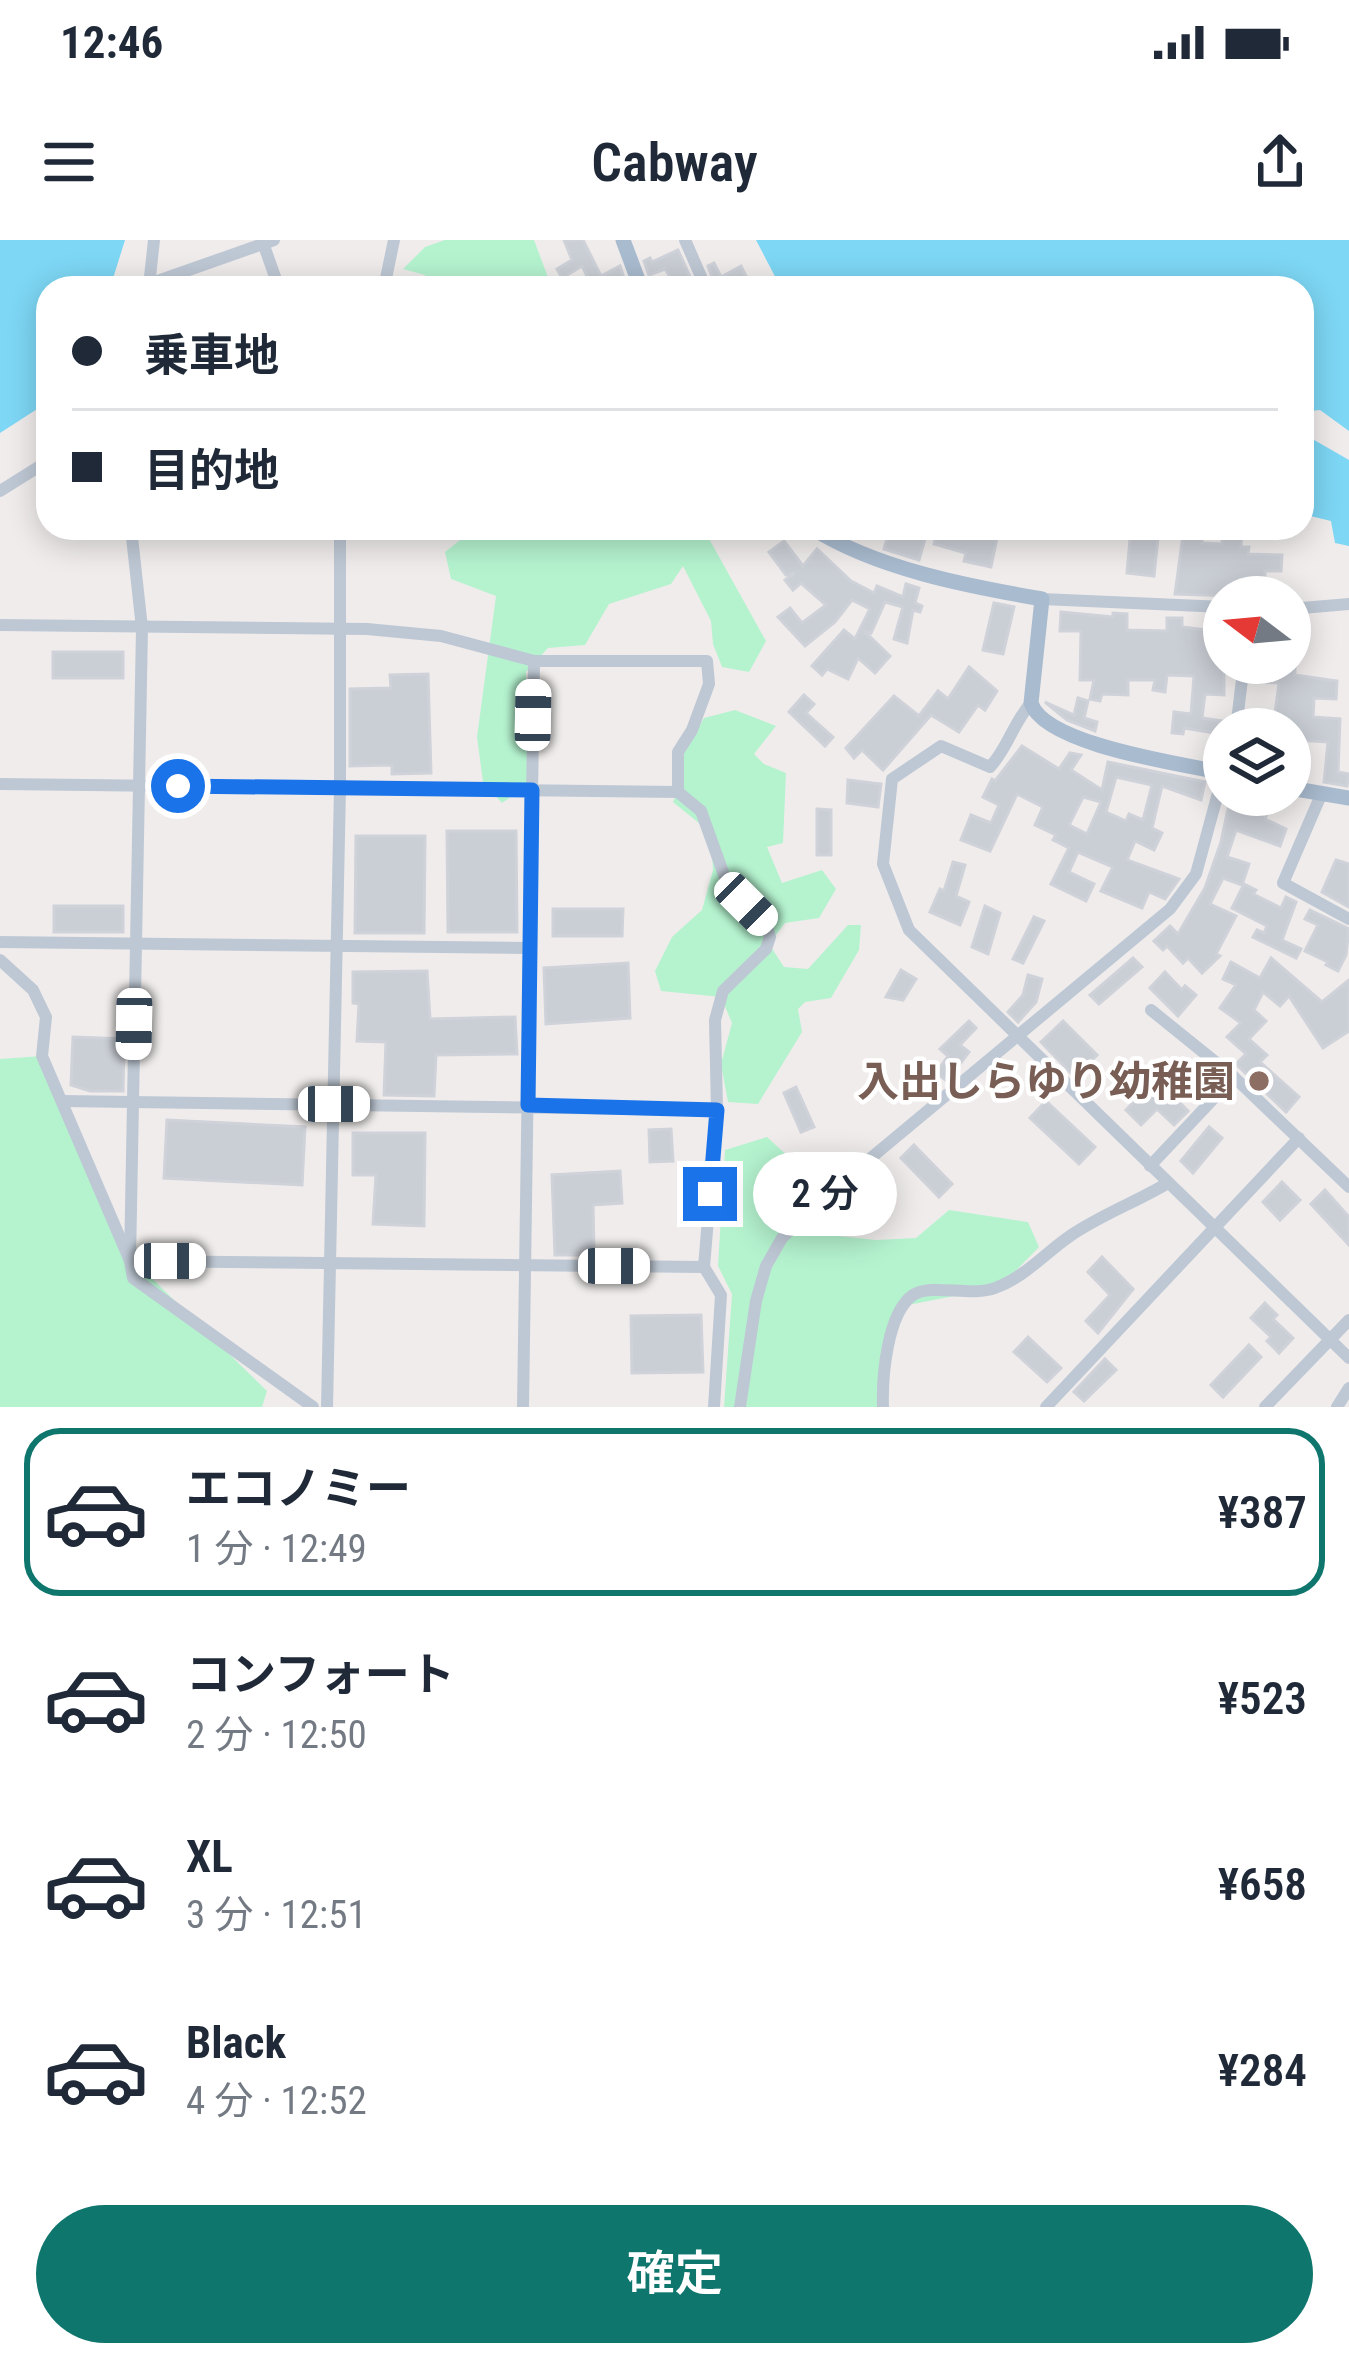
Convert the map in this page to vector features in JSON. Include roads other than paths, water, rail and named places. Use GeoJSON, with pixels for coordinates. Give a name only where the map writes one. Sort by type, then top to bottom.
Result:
{"type":"FeatureCollection","features":[{"type":"Feature","properties":{"kind":"main road"},"geometry":{"type":"LineString","coordinates":[[623,240],[636,276]]}},
{"type":"Feature","properties":{"kind":"main road"},"geometry":{"type":"LineString","coordinates":[[830,540],[903,566],[1042,599],[1031,703],[1035,714],[1067,735],[1203,767]]}},
{"type":"Feature","properties":{"kind":"main road"},"geometry":{"type":"LineString","coordinates":[[1311,792],[1349,798]]}},
{"type":"Feature","properties":{"kind":"street"},"geometry":{"type":"LineString","coordinates":[[150,276],[154,240]]}},
{"type":"Feature","properties":{"kind":"street"},"geometry":{"type":"LineString","coordinates":[[386,276],[394,240]]}},
{"type":"Feature","properties":{"kind":"street"},"geometry":{"type":"LineString","coordinates":[[685,240],[701,276]]}},
{"type":"Feature","properties":{"kind":"street"},"geometry":{"type":"LineString","coordinates":[[175,276],[266,241],[276,276]]}},
{"type":"Feature","properties":{"kind":"street"},"geometry":{"type":"LineString","coordinates":[[0,491],[36,468]]}},
{"type":"Feature","properties":{"kind":"street"},"geometry":{"type":"LineString","coordinates":[[132,540],[142,628],[133,1278],[313,1407]]}},
{"type":"Feature","properties":{"kind":"street"},"geometry":{"type":"LineString","coordinates":[[327,1407],[340,788],[340,540]]}},
{"type":"Feature","properties":{"kind":"street"},"geometry":{"type":"LineString","coordinates":[[1042,599],[1203,606]]}},
{"type":"Feature","properties":{"kind":"street"},"geometry":{"type":"LineString","coordinates":[[1311,607],[1349,604]]}},
{"type":"Feature","properties":{"kind":"street"},"geometry":{"type":"LineString","coordinates":[[0,625],[367,629],[441,636],[534,662],[706,662],[709,684],[692,730],[678,752],[678,792]]}},
{"type":"Feature","properties":{"kind":"street"},"geometry":{"type":"LineString","coordinates":[[523,1407],[534,662]]}},
{"type":"Feature","properties":{"kind":"street"},"geometry":{"type":"LineString","coordinates":[[1031,703],[1019,716],[1005,751],[990,767],[941,746],[892,779],[883,864],[909,930],[1349,1358]]}},
{"type":"Feature","properties":{"kind":"street"},"geometry":{"type":"LineString","coordinates":[[0,784],[678,792],[701,811],[728,886],[765,922],[770,937],[766,949],[731,981],[717,1008],[717,1110],[704,1267],[721,1294],[714,1407]]}},
{"type":"Feature","properties":{"kind":"street"},"geometry":{"type":"LineString","coordinates":[[1321,794],[1283,884],[1349,919]]}},
{"type":"Feature","properties":{"kind":"street"},"geometry":{"type":"LineString","coordinates":[[740,1407],[756,1301],[766,1266],[782,1238],[836,1186],[1170,909],[1196,874],[1212,816]]}},
{"type":"Feature","properties":{"kind":"street"},"geometry":{"type":"LineString","coordinates":[[0,942],[529,948]]}},
{"type":"Feature","properties":{"kind":"street"},"geometry":{"type":"LineString","coordinates":[[0,961],[33,990],[46,1017],[43,1056],[130,1261]]}},
{"type":"Feature","properties":{"kind":"street"},"geometry":{"type":"LineString","coordinates":[[1151,1010],[1234,1077],[1349,1187]]}},
{"type":"Feature","properties":{"kind":"street"},"geometry":{"type":"LineString","coordinates":[[1150,1166],[1234,1077]]}},
{"type":"Feature","properties":{"kind":"street"},"geometry":{"type":"LineString","coordinates":[[62,1101],[717,1110]]}},
{"type":"Feature","properties":{"kind":"street"},"geometry":{"type":"LineString","coordinates":[[1046,1407],[1299,1138]]}},
{"type":"Feature","properties":{"kind":"street"},"geometry":{"type":"LineString","coordinates":[[883,1407],[882,1366],[903,1305],[912,1296],[923,1290],[980,1293],[1000,1287],[1031,1269],[1069,1237],[1168,1184]]}},
{"type":"Feature","properties":{"kind":"street"},"geometry":{"type":"LineString","coordinates":[[130,1261],[704,1267]]}},
{"type":"Feature","properties":{"kind":"street"},"geometry":{"type":"LineString","coordinates":[[1265,1407],[1349,1320]]}},
{"type":"Feature","properties":{"kind":"street"},"geometry":{"type":"LineString","coordinates":[[1337,1407],[1349,1388]]}},
{"type":"Feature","properties":{"kind":"water"},"geometry":{"type":"Polygon","coordinates":[[[0,240],[125,240],[114,276],[36,276],[36,410],[0,433],[0,240]]]}},
{"type":"Feature","properties":{"kind":"water"},"geometry":{"type":"Polygon","coordinates":[[[756,240],[1349,240],[1349,431],[1314,411],[1314,276],[775,276],[756,240]]]}},
{"type":"Feature","properties":{"kind":"water"},"geometry":{"type":"Polygon","coordinates":[[[1314,440],[1349,460],[1349,546],[1335,543],[1331,521],[1314,517],[1314,440]]]}},
{"type":"Feature","properties":{"kind":"place","name":"入出しらゆり幼稚園"},"geometry":{"type":"Point","coordinates":[1259,1081]}}]}
